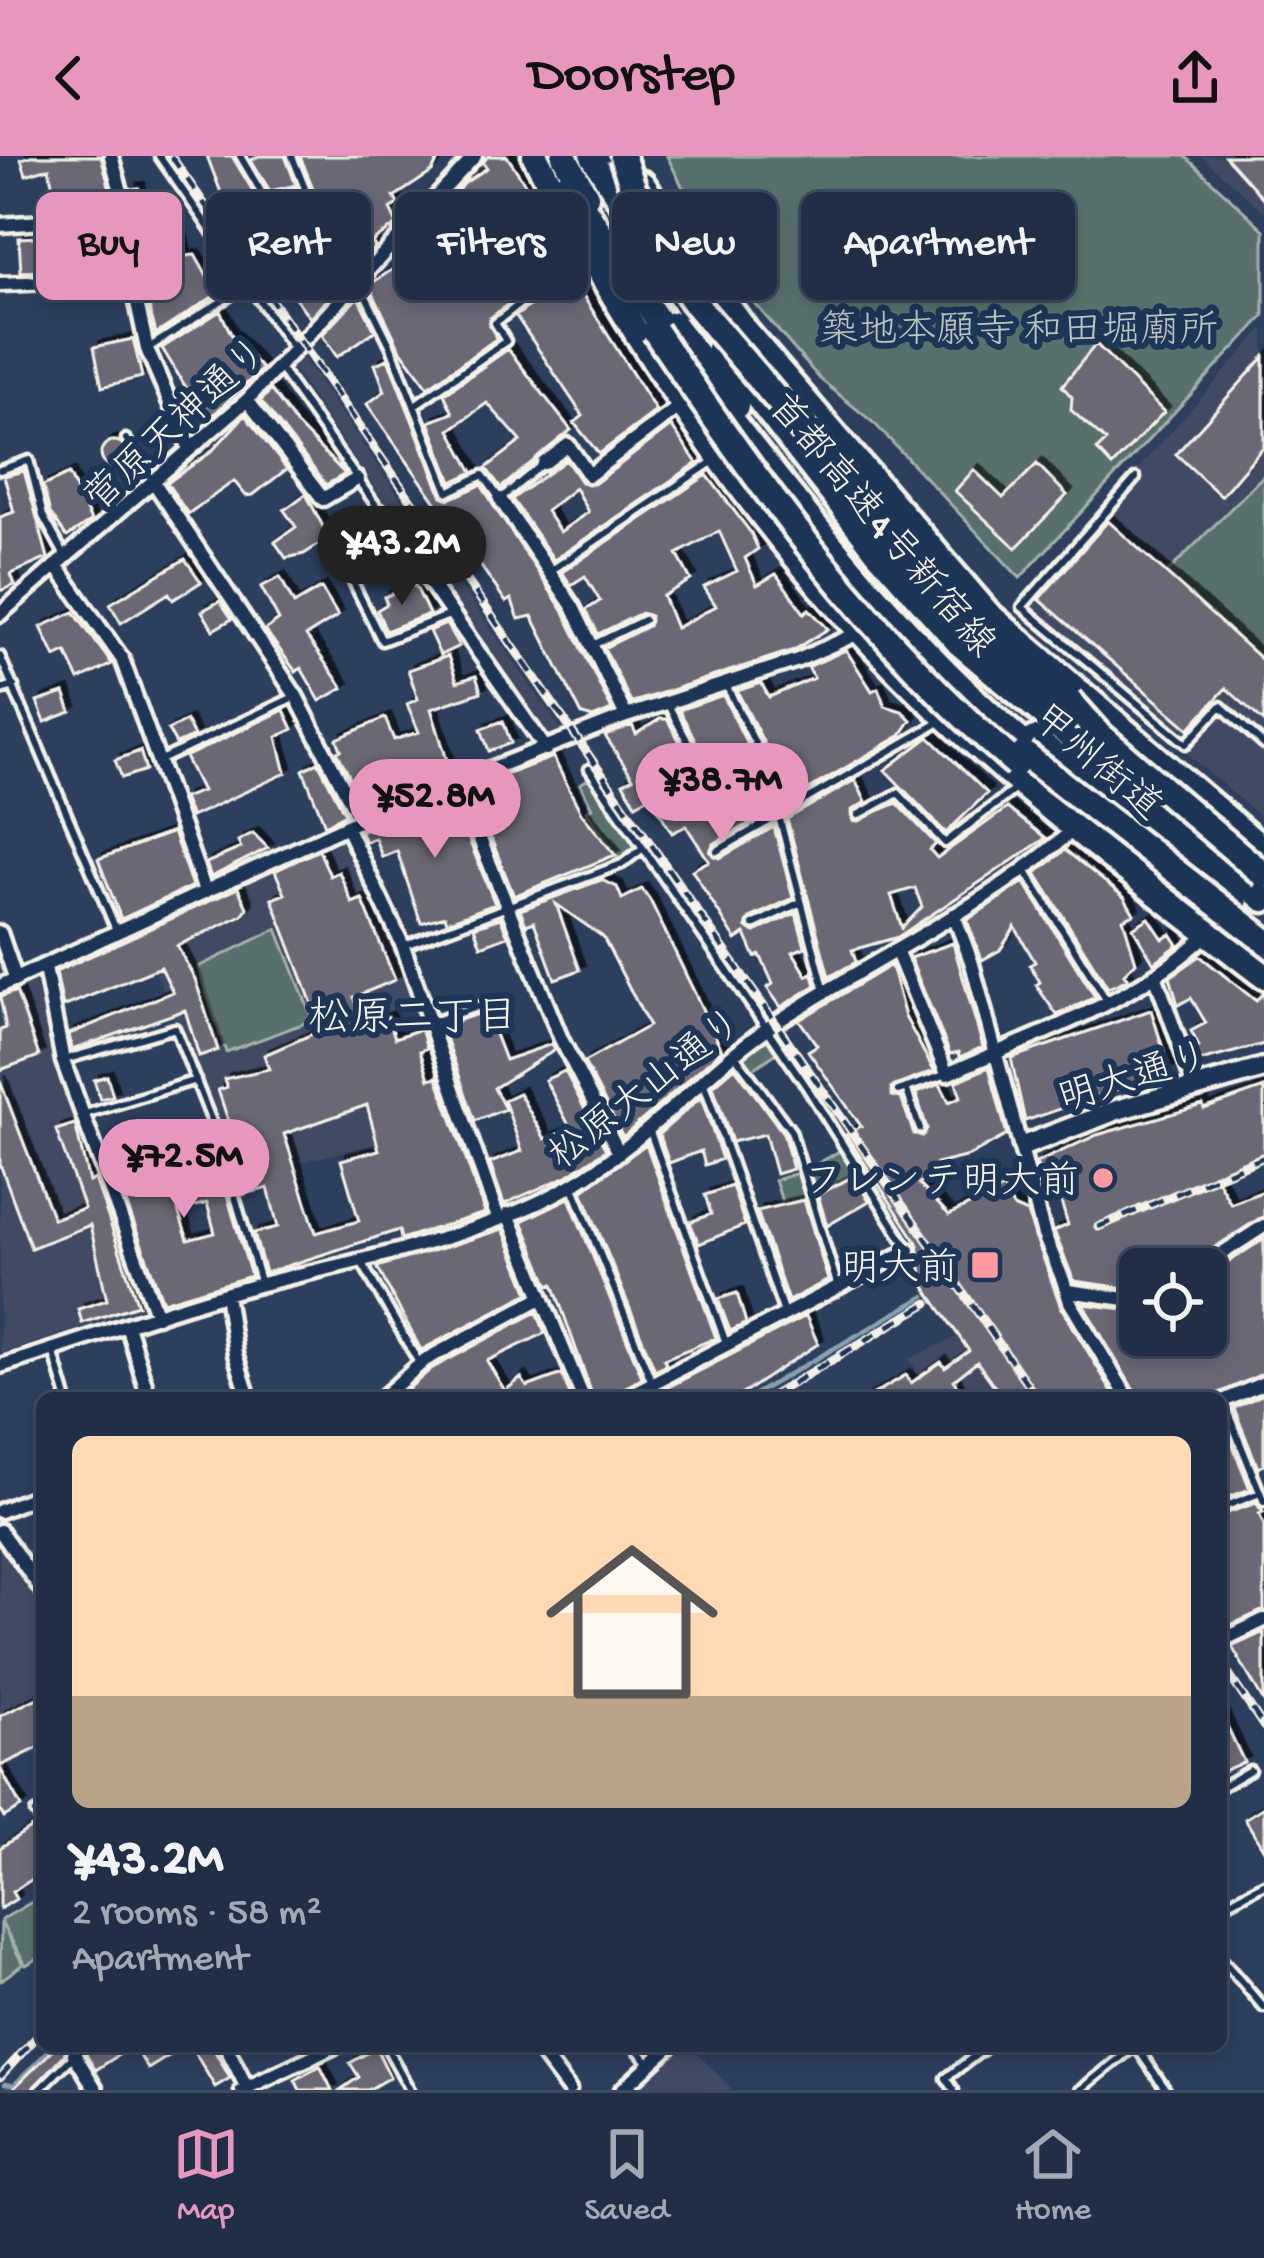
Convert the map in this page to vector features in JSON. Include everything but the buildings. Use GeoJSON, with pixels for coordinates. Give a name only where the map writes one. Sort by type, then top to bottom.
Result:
{"type":"FeatureCollection","features":[{"type":"Feature","properties":{"kind":"highway"},"geometry":{"type":"LineString","coordinates":[[536,156],[555,192]]}},
{"type":"Feature","properties":{"kind":"highway"},"geometry":{"type":"LineString","coordinates":[[552,156],[616,273],[801,539],[921,679],[1075,828],[1264,976]]}},
{"type":"Feature","properties":{"kind":"highway","name":"甲州街道"},"geometry":{"type":"LineString","coordinates":[[552,156],[620,269],[700,382],[892,620],[982,710],[1264,950]]}},
{"type":"Feature","properties":{"kind":"highway","name":"首都高速4号新宿線"},"geometry":{"type":"LineString","coordinates":[[564,156],[625,259],[669,320],[902,611],[988,699],[1264,929]]}},
{"type":"Feature","properties":{"kind":"highway","name":"首都高速4号新宿線"},"geometry":{"type":"LineString","coordinates":[[593,156],[686,305],[877,551],[959,643],[1264,899]]}},
{"type":"Feature","properties":{"kind":"highway"},"geometry":{"type":"LineString","coordinates":[[621,156],[686,305]]}},
{"type":"Feature","properties":{"kind":"highway"},"geometry":{"type":"LineString","coordinates":[[621,156],[683,250],[746,332],[899,529],[980,620],[1116,749],[1264,877]]}},
{"type":"Feature","properties":{"kind":"highway","name":"甲州街道"},"geometry":{"type":"LineString","coordinates":[[621,156],[718,318],[817,454],[924,587],[1055,713],[1264,877]]}},
{"type":"Feature","properties":{"kind":"highway"},"geometry":{"type":"LineString","coordinates":[[631,184],[692,300],[927,580],[1016,671],[1264,854]]}},
{"type":"Feature","properties":{"kind":"highway"},"geometry":{"type":"LineString","coordinates":[[588,253],[688,398],[882,620],[976,714],[1264,940]]}},
{"type":"Feature","properties":{"kind":"highway"},"geometry":{"type":"LineString","coordinates":[[588,254],[717,458],[862,631],[946,718],[1208,933]]}},
{"type":"Feature","properties":{"kind":"highway"},"geometry":{"type":"LineString","coordinates":[[746,332],[988,614],[1264,854]]}},
{"type":"Feature","properties":{"kind":"street"},"geometry":{"type":"LineString","coordinates":[[111,156],[121,192]]}},
{"type":"Feature","properties":{"kind":"street"},"geometry":{"type":"LineString","coordinates":[[452,156],[459,170]]}},
{"type":"Feature","properties":{"kind":"street","name":"菅原天神通り"},"geometry":{"type":"LineString","coordinates":[[371,269],[475,156]]}},
{"type":"Feature","properties":{"kind":"street"},"geometry":{"type":"LineString","coordinates":[[0,226],[36,223]]}},
{"type":"Feature","properties":{"kind":"street"},"geometry":{"type":"LineString","coordinates":[[0,284],[36,283]]}},
{"type":"Feature","properties":{"kind":"street"},"geometry":{"type":"LineString","coordinates":[[136,300],[147,349],[189,447]]}},
{"type":"Feature","properties":{"kind":"street","name":"菅原天神通り"},"geometry":{"type":"LineString","coordinates":[[0,614],[247,400],[343,300]]}},
{"type":"Feature","properties":{"kind":"street"},"geometry":{"type":"LineString","coordinates":[[247,400],[323,499],[357,479]]}},
{"type":"Feature","properties":{"kind":"street"},"geometry":{"type":"LineString","coordinates":[[544,464],[568,445],[589,475],[680,406]]}},
{"type":"Feature","properties":{"kind":"street"},"geometry":{"type":"LineString","coordinates":[[153,481],[296,696],[404,946],[503,1216],[581,1392]]}},
{"type":"Feature","properties":{"kind":"street"},"geometry":{"type":"LineString","coordinates":[[500,499],[595,644],[626,716]]}},
{"type":"Feature","properties":{"kind":"street"},"geometry":{"type":"LineString","coordinates":[[381,512],[545,749]]}},
{"type":"Feature","properties":{"kind":"street"},"geometry":{"type":"LineString","coordinates":[[63,564],[122,659],[204,888]]}},
{"type":"Feature","properties":{"kind":"street"},"geometry":{"type":"LineString","coordinates":[[0,986],[353,823],[626,716],[798,660],[862,631]]}},
{"type":"Feature","properties":{"kind":"street"},"geometry":{"type":"LineString","coordinates":[[457,783],[561,1039],[618,1151]]}},
{"type":"Feature","properties":{"kind":"street","name":"松原大山通り"},"geometry":{"type":"LineString","coordinates":[[0,1366],[226,1294],[361,1260],[503,1216],[572,1185],[650,1129],[767,1028],[1026,872],[1075,828]]}},
{"type":"Feature","properties":{"kind":"street"},"geometry":{"type":"LineString","coordinates":[[954,915],[997,1052],[1044,1234],[1066,1286],[1125,1392]]}},
{"type":"Feature","properties":{"kind":"street"},"geometry":{"type":"LineString","coordinates":[[0,933],[16,980]]}},
{"type":"Feature","properties":{"kind":"street"},"geometry":{"type":"LineString","coordinates":[[896,950],[947,1074],[1107,1001],[1154,974],[1208,933]]}},
{"type":"Feature","properties":{"kind":"street"},"geometry":{"type":"LineString","coordinates":[[44,968],[63,1061],[157,1316]]}},
{"type":"Feature","properties":{"kind":"street"},"geometry":{"type":"LineString","coordinates":[[1154,974],[1195,1087]]}},
{"type":"Feature","properties":{"kind":"street","name":"明大通り"},"geometry":{"type":"LineString","coordinates":[[1023,1146],[1074,1124],[1264,1068]]}},
{"type":"Feature","properties":{"kind":"street"},"geometry":{"type":"LineString","coordinates":[[1227,1250],[1264,1226]]}},
{"type":"Feature","properties":{"kind":"street"},"geometry":{"type":"LineString","coordinates":[[633,1392],[909,1250]]}},
{"type":"Feature","properties":{"kind":"street"},"geometry":{"type":"LineString","coordinates":[[1066,1286],[1119,1297]]}},
{"type":"Feature","properties":{"kind":"street"},"geometry":{"type":"LineString","coordinates":[[226,1294],[235,1354],[247,1392]]}},
{"type":"Feature","properties":{"kind":"street"},"geometry":{"type":"LineString","coordinates":[[389,1392],[470,1332],[541,1298]]}},
{"type":"Feature","properties":{"kind":"street"},"geometry":{"type":"LineString","coordinates":[[127,1325],[147,1392]]}},
{"type":"Feature","properties":{"kind":"street"},"geometry":{"type":"LineString","coordinates":[[1227,1400],[1264,1383]]}},
{"type":"Feature","properties":{"kind":"street"},"geometry":{"type":"LineString","coordinates":[[0,1511],[36,1496]]}},
{"type":"Feature","properties":{"kind":"street"},"geometry":{"type":"LineString","coordinates":[[0,1531],[36,1582]]}},
{"type":"Feature","properties":{"kind":"street"},"geometry":{"type":"LineString","coordinates":[[1227,1635],[1264,1621]]}},
{"type":"Feature","properties":{"kind":"street"},"geometry":{"type":"LineString","coordinates":[[80,2052],[96,2090]]}},
{"type":"Feature","properties":{"kind":"street"},"geometry":{"type":"LineString","coordinates":[[229,2052],[246,2089],[323,2052]]}},
{"type":"Feature","properties":{"kind":"street"},"geometry":{"type":"LineString","coordinates":[[540,2052],[569,2090]]}},
{"type":"Feature","properties":{"kind":"street"},"geometry":{"type":"LineString","coordinates":[[622,2090],[663,2052]]}},
{"type":"Feature","properties":{"kind":"lane"},"geometry":{"type":"LineString","coordinates":[[159,156],[206,225]]}},
{"type":"Feature","properties":{"kind":"lane"},"geometry":{"type":"LineString","coordinates":[[240,156],[266,200],[305,191],[308,186],[292,156]]}},
{"type":"Feature","properties":{"kind":"lane"},"geometry":{"type":"LineString","coordinates":[[147,349],[224,300]]}},
{"type":"Feature","properties":{"kind":"lane"},"geometry":{"type":"LineString","coordinates":[[258,300],[295,352]]}},
{"type":"Feature","properties":{"kind":"lane"},"geometry":{"type":"LineString","coordinates":[[367,300],[448,492],[483,475],[500,499],[544,464]]}},
{"type":"Feature","properties":{"kind":"lane"},"geometry":{"type":"LineString","coordinates":[[415,405],[506,340],[496,323],[525,300]]}},
{"type":"Feature","properties":{"kind":"lane"},"geometry":{"type":"LineString","coordinates":[[279,367],[381,512]]}},
{"type":"Feature","properties":{"kind":"lane"},"geometry":{"type":"LineString","coordinates":[[126,439],[153,481]]}},
{"type":"Feature","properties":{"kind":"lane"},"geometry":{"type":"LineString","coordinates":[[549,572],[717,458]]}},
{"type":"Feature","properties":{"kind":"lane"},"geometry":{"type":"LineString","coordinates":[[0,470],[29,460],[63,564]]}},
{"type":"Feature","properties":{"kind":"lane"},"geometry":{"type":"LineString","coordinates":[[1136,478],[1022,607],[1186,744],[1221,706],[1264,745]]}},
{"type":"Feature","properties":{"kind":"lane"},"geometry":{"type":"LineString","coordinates":[[405,547],[348,572],[382,641],[452,614]]}},
{"type":"Feature","properties":{"kind":"lane"},"geometry":{"type":"LineString","coordinates":[[595,644],[644,620]]}},
{"type":"Feature","properties":{"kind":"lane"},"geometry":{"type":"LineString","coordinates":[[0,656],[117,932]]}},
{"type":"Feature","properties":{"kind":"lane"},"geometry":{"type":"LineString","coordinates":[[725,683],[762,754],[825,992]]}},
{"type":"Feature","properties":{"kind":"lane"},"geometry":{"type":"LineString","coordinates":[[0,690],[14,686]]}},
{"type":"Feature","properties":{"kind":"lane"},"geometry":{"type":"LineString","coordinates":[[159,761],[296,696]]}},
{"type":"Feature","properties":{"kind":"lane"},"geometry":{"type":"LineString","coordinates":[[667,702],[710,783],[762,754]]}},
{"type":"Feature","properties":{"kind":"lane"},"geometry":{"type":"LineString","coordinates":[[717,851],[946,718]]}},
{"type":"Feature","properties":{"kind":"lane"},"geometry":{"type":"LineString","coordinates":[[589,770],[767,1028],[909,1250]]}},
{"type":"Feature","properties":{"kind":"lane"},"geometry":{"type":"LineString","coordinates":[[858,815],[898,793],[945,843],[1019,774]]}},
{"type":"Feature","properties":{"kind":"lane"},"geometry":{"type":"LineString","coordinates":[[404,946],[622,864],[644,848]]}},
{"type":"Feature","properties":{"kind":"lane"},"geometry":{"type":"LineString","coordinates":[[1026,872],[1107,1001]]}},
{"type":"Feature","properties":{"kind":"lane"},"geometry":{"type":"LineString","coordinates":[[753,925],[801,902]]}},
{"type":"Feature","properties":{"kind":"lane"},"geometry":{"type":"LineString","coordinates":[[432,1022],[480,1006]]}},
{"type":"Feature","properties":{"kind":"lane"},"geometry":{"type":"LineString","coordinates":[[63,1061],[176,1028],[216,1132],[261,1285]]}},
{"type":"Feature","properties":{"kind":"lane"},"geometry":{"type":"LineString","coordinates":[[735,1054],[791,1131],[839,1290]]}},
{"type":"Feature","properties":{"kind":"lane"},"geometry":{"type":"LineString","coordinates":[[920,1129],[902,1090],[947,1074]]}},
{"type":"Feature","properties":{"kind":"lane"},"geometry":{"type":"LineString","coordinates":[[81,1115],[196,1080]]}},
{"type":"Feature","properties":{"kind":"lane"},"geometry":{"type":"LineString","coordinates":[[703,1080],[785,1316]]}},
{"type":"Feature","properties":{"kind":"lane"},"geometry":{"type":"LineString","coordinates":[[650,1129],[726,1343]]}},
{"type":"Feature","properties":{"kind":"lane"},"geometry":{"type":"LineString","coordinates":[[101,1166],[216,1132]]}},
{"type":"Feature","properties":{"kind":"lane"},"geometry":{"type":"LineString","coordinates":[[572,1185],[651,1380]]}},
{"type":"Feature","properties":{"kind":"lane"},"geometry":{"type":"LineString","coordinates":[[361,1260],[421,1366]]}},
{"type":"Feature","properties":{"kind":"lane"},"geometry":{"type":"LineString","coordinates":[[53,1350],[65,1392]]}},
{"type":"Feature","properties":{"kind":"lane"},"geometry":{"type":"LineString","coordinates":[[1227,1414],[1262,1498],[1227,1507]]}},
{"type":"Feature","properties":{"kind":"lane"},"geometry":{"type":"LineString","coordinates":[[1227,1783],[1250,1770]]}},
{"type":"Feature","properties":{"kind":"lane"},"geometry":{"type":"LineString","coordinates":[[1227,1904],[1264,1884]]}},
{"type":"Feature","properties":{"kind":"lane"},"geometry":{"type":"LineString","coordinates":[[1227,1965],[1264,2008]]}},
{"type":"Feature","properties":{"kind":"lane"},"geometry":{"type":"LineString","coordinates":[[38,2090],[77,2052]]}},
{"type":"Feature","properties":{"kind":"lane"},"geometry":{"type":"LineString","coordinates":[[389,2052],[410,2090]]}},
{"type":"Feature","properties":{"kind":"lane"},"geometry":{"type":"LineString","coordinates":[[639,2052],[650,2064]]}},
{"type":"Feature","properties":{"kind":"lane"},"geometry":{"type":"LineString","coordinates":[[954,2090],[946,2078],[980,2052]]}},
{"type":"Feature","properties":{"kind":"lane"},"geometry":{"type":"LineString","coordinates":[[1080,2090],[1128,2052]]}},
{"type":"Feature","properties":{"kind":"lane"},"geometry":{"type":"LineString","coordinates":[[1140,2052],[1166,2090]]}},
{"type":"Feature","properties":{"kind":"shaded area"},"geometry":{"type":"Polygon","coordinates":[[[1201,156],[1264,156],[1264,212],[1201,156]]]}},
{"type":"Feature","properties":{"kind":"shaded area"},"geometry":{"type":"Polygon","coordinates":[[[1264,328],[1264,820],[1015,606],[1264,328]]]}},
{"type":"Feature","properties":{"kind":"shaded area"},"geometry":{"type":"Polygon","coordinates":[[[301,355],[565,735],[549,742],[290,365],[301,355]]]}},
{"type":"Feature","properties":{"kind":"shaded area"},"geometry":{"type":"Polygon","coordinates":[[[344,834],[398,949],[416,1005],[374,1019],[386,1060],[378,1143],[234,1179],[202,1083],[137,927],[344,834]]]}},
{"type":"Feature","properties":{"kind":"shaded area"},"geometry":{"type":"Polygon","coordinates":[[[35,981],[60,1082],[145,1306],[0,1354],[0,994],[35,981]]]}},
{"type":"Feature","properties":{"kind":"shaded area"},"geometry":{"type":"Polygon","coordinates":[[[959,1336],[998,1392],[931,1392],[909,1359],[959,1336]]]}},
{"type":"Feature","properties":{"kind":"shaded area"},"geometry":{"type":"Polygon","coordinates":[[[0,1543],[36,1594],[36,1753],[0,1770],[0,1543]]]}},
{"type":"Feature","properties":{"kind":"shaded area"},"geometry":{"type":"Polygon","coordinates":[[[675,2052],[696,2052],[733,2090],[647,2090],[642,2083],[675,2052]]]}},
{"type":"Feature","properties":{"kind":"green space","name":"築地本願寺 和田堀廟所"},"geometry":{"type":"Polygon","coordinates":[[[667,156],[1185,156],[1264,230],[1264,316],[1020,578],[875,424],[820,379],[752,300],[777,300],[777,192],[685,192],[667,156]]]}},
{"type":"Feature","properties":{"kind":"green space"},"geometry":{"type":"Polygon","coordinates":[[[1264,475],[1264,658],[1261,661],[1166,574],[1264,475]]]}},
{"type":"Feature","properties":{"kind":"green space"},"geometry":{"type":"Polygon","coordinates":[[[590,778],[635,846],[619,859],[586,811],[592,808],[580,784],[590,778]]]}},
{"type":"Feature","properties":{"kind":"green space"},"geometry":{"type":"Polygon","coordinates":[[[277,929],[313,1020],[226,1052],[198,967],[277,929]]]}},
{"type":"Feature","properties":{"kind":"green space"},"geometry":{"type":"Polygon","coordinates":[[[767,1036],[778,1052],[752,1070],[741,1054],[767,1036]]]}},
{"type":"Feature","properties":{"kind":"green space"},"geometry":{"type":"Polygon","coordinates":[[[841,1150],[856,1173],[815,1195],[807,1170],[841,1150]]]}},
{"type":"Feature","properties":{"kind":"green space"},"geometry":{"type":"Polygon","coordinates":[[[798,1173],[805,1198],[783,1205],[775,1180],[798,1173]]]}},
{"type":"Feature","properties":{"kind":"green space"},"geometry":{"type":"Polygon","coordinates":[[[36,1900],[36,1959],[26,1965],[2,1924],[23,1964],[0,1981],[1,1920],[36,1900]]]}},
{"type":"Feature","properties":{"kind":"waterway"},"geometry":{"type":"LineString","coordinates":[[758,1392],[925,1296]]}},
{"type":"Feature","properties":{"kind":"waterway"},"geometry":{"type":"LineString","coordinates":[[5,2084],[14,2085],[47,2052]]}},
{"type":"Feature","properties":{"kind":"railway"},"geometry":{"type":"LineString","coordinates":[[171,156],[1033,1392]]}},
{"type":"Feature","properties":{"kind":"railway"},"geometry":{"type":"LineString","coordinates":[[1098,1227],[1264,1157]]}},
{"type":"Feature","properties":{"kind":"railway"},"geometry":{"type":"LineString","coordinates":[[778,1392],[928,1303]]}},
{"type":"Feature","properties":{"kind":"railway"},"geometry":{"type":"LineString","coordinates":[[1227,1672],[1264,1727]]}},
{"type":"Feature","properties":{"kind":"railway"},"geometry":{"type":"LineString","coordinates":[[0,2077],[36,2038]]}},
{"type":"Feature","properties":{"kind":"place","name":"フレンテ明大前"},"geometry":{"type":"Point","coordinates":[1103,1178]}},
{"type":"Feature","properties":{"kind":"place","name":"明大前"},"geometry":{"type":"Point","coordinates":[985,1265]}},
{"type":"Feature","properties":{"kind":"district","name":"松原二丁目"},"geometry":{"type":"Point","coordinates":[413,1014]}}]}
